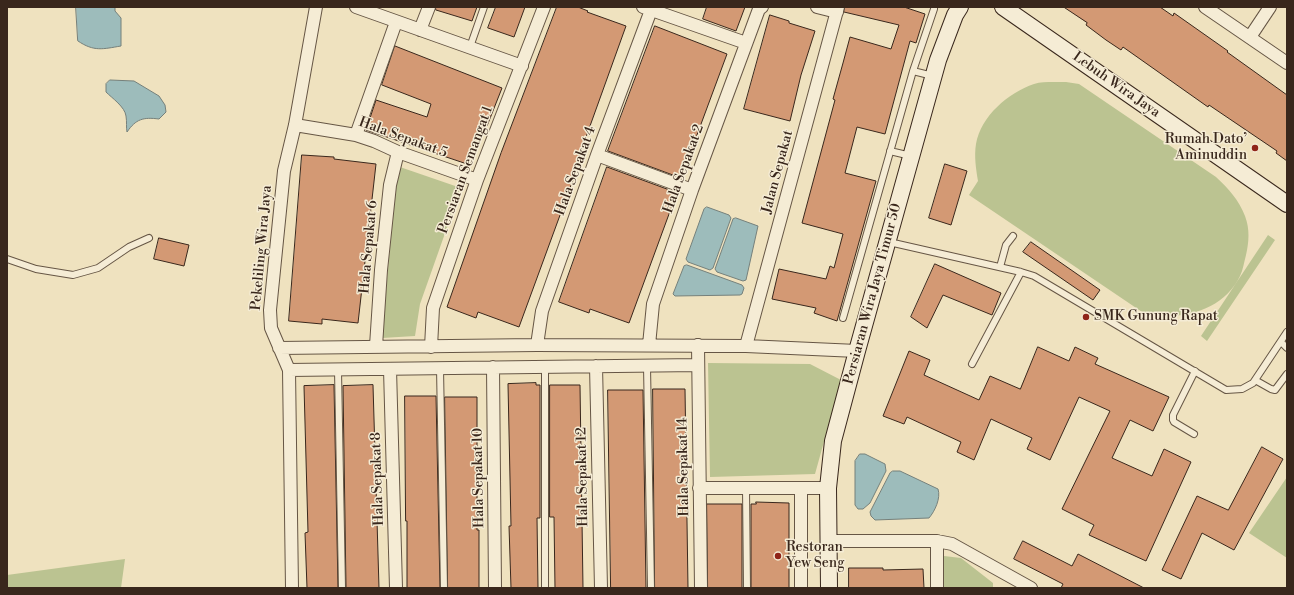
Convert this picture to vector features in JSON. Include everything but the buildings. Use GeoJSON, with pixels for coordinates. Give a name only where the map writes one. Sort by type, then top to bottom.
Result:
{"type":"FeatureCollection","features":[{"type":"Feature","properties":{"kind":"street","name":"Pekeliling Wira Jaya"},"geometry":{"type":"LineString","coordinates":[[292,588],[289,370],[278,348],[271,328],[270,310],[284,171],[295,125],[316,7]]}},
{"type":"Feature","properties":{"kind":"street"},"geometry":{"type":"LineString","coordinates":[[356,7],[371,10],[396,22],[522,66]]}},
{"type":"Feature","properties":{"kind":"street"},"geometry":{"type":"LineString","coordinates":[[420,30],[429,7]]}},
{"type":"Feature","properties":{"kind":"street","name":"Persiaran Semangat 1"},"geometry":{"type":"LineString","coordinates":[[431,347],[433,308],[477,180],[544,7]]}},
{"type":"Feature","properties":{"kind":"street","name":"Hala Sepakat 2"},"geometry":{"type":"LineString","coordinates":[[650,345],[653,304],[692,190],[759,9],[762,7]]}},
{"type":"Feature","properties":{"kind":"street"},"geometry":{"type":"LineString","coordinates":[[818,7],[838,9]]}},
{"type":"Feature","properties":{"kind":"street","name":"Persiaran Wira Jaya Timur 50"},"geometry":{"type":"LineString","coordinates":[[830,588],[828,488],[833,441],[938,60],[955,15],[960,7]]}},
{"type":"Feature","properties":{"kind":"street","name":"Lebuh Wira Jaya"},"geometry":{"type":"LineString","coordinates":[[1003,7],[1287,204]]}},
{"type":"Feature","properties":{"kind":"street"},"geometry":{"type":"LineString","coordinates":[[1205,7],[1287,63]]}},
{"type":"Feature","properties":{"kind":"street"},"geometry":{"type":"LineString","coordinates":[[1250,37],[1270,7]]}},
{"type":"Feature","properties":{"kind":"street"},"geometry":{"type":"LineString","coordinates":[[647,8],[746,43]]}},
{"type":"Feature","properties":{"kind":"street","name":"Hala Sepakat 4"},"geometry":{"type":"LineString","coordinates":[[537,345],[542,310],[597,156],[647,8]]}},
{"type":"Feature","properties":{"kind":"street","name":"Jalan Sepakat"},"geometry":{"type":"LineString","coordinates":[[746,346],[838,9]]}},
{"type":"Feature","properties":{"kind":"street"},"geometry":{"type":"LineString","coordinates":[[356,135],[396,22]]}},
{"type":"Feature","properties":{"kind":"street","name":"Hala Sepakat 5"},"geometry":{"type":"LineString","coordinates":[[295,125],[356,135],[398,152],[477,180]]}},
{"type":"Feature","properties":{"kind":"street","name":"Hala Sepakat 6"},"geometry":{"type":"LineString","coordinates":[[376,346],[381,270],[390,185],[398,152]]}},
{"type":"Feature","properties":{"kind":"street"},"geometry":{"type":"LineString","coordinates":[[597,156],[692,190]]}},
{"type":"Feature","properties":{"kind":"street"},"geometry":{"type":"LineString","coordinates":[[278,348],[376,346],[431,347],[650,345],[746,346],[857,351]]}},
{"type":"Feature","properties":{"kind":"street","name":"Hala Sepakat 14"},"geometry":{"type":"LineString","coordinates":[[698,346],[701,588]]}},
{"type":"Feature","properties":{"kind":"street"},"geometry":{"type":"LineString","coordinates":[[289,370],[698,365]]}},
{"type":"Feature","properties":{"kind":"street","name":"Hala Sepakat 12"},"geometry":{"type":"LineString","coordinates":[[596,366],[601,588]]}},
{"type":"Feature","properties":{"kind":"street","name":"Hala Sepakat 10"},"geometry":{"type":"LineString","coordinates":[[492,368],[495,588]]}},
{"type":"Feature","properties":{"kind":"street","name":"Hala Sepakat 8"},"geometry":{"type":"LineString","coordinates":[[390,369],[396,588]]}},
{"type":"Feature","properties":{"kind":"street"},"geometry":{"type":"LineString","coordinates":[[699,488],[828,488]]}},
{"type":"Feature","properties":{"kind":"street"},"geometry":{"type":"LineString","coordinates":[[801,489],[801,588]]}},
{"type":"Feature","properties":{"kind":"street"},"geometry":{"type":"LineString","coordinates":[[829,541],[937,541],[952,544],[1031,588]]}},
{"type":"Feature","properties":{"kind":"street"},"geometry":{"type":"LineString","coordinates":[[937,541],[937,588]]}},
{"type":"Feature","properties":{"kind":"lane"},"geometry":{"type":"LineString","coordinates":[[470,48],[484,7]]}},
{"type":"Feature","properties":{"kind":"lane"},"geometry":{"type":"LineString","coordinates":[[842,318],[913,71],[934,9]]}},
{"type":"Feature","properties":{"kind":"lane"},"geometry":{"type":"LineString","coordinates":[[913,71],[934,76]]}},
{"type":"Feature","properties":{"kind":"lane"},"geometry":{"type":"LineString","coordinates":[[890,151],[911,156]]}},
{"type":"Feature","properties":{"kind":"lane"},"geometry":{"type":"LineString","coordinates":[[1000,267],[1006,245],[1013,236]]}},
{"type":"Feature","properties":{"kind":"lane"},"geometry":{"type":"LineString","coordinates":[[7,259],[36,268],[73,275],[98,268],[129,247],[149,238]]}},
{"type":"Feature","properties":{"kind":"lane"},"geometry":{"type":"LineString","coordinates":[[887,241],[1034,276],[1226,390],[1242,389],[1253,383],[1287,332]]}},
{"type":"Feature","properties":{"kind":"lane"},"geometry":{"type":"LineString","coordinates":[[972,364],[1021,272]]}},
{"type":"Feature","properties":{"kind":"lane"},"geometry":{"type":"LineString","coordinates":[[1281,342],[1287,348]]}},
{"type":"Feature","properties":{"kind":"lane"},"geometry":{"type":"LineString","coordinates":[[545,366],[545,588]]}},
{"type":"Feature","properties":{"kind":"lane"},"geometry":{"type":"LineString","coordinates":[[647,366],[651,588]]}},
{"type":"Feature","properties":{"kind":"lane"},"geometry":{"type":"LineString","coordinates":[[440,368],[444,588]]}},
{"type":"Feature","properties":{"kind":"lane"},"geometry":{"type":"LineString","coordinates":[[338,370],[342,588]]}},
{"type":"Feature","properties":{"kind":"lane"},"geometry":{"type":"LineString","coordinates":[[1194,434],[1172,420],[1173,415],[1195,371]]}},
{"type":"Feature","properties":{"kind":"lane"},"geometry":{"type":"LineString","coordinates":[[1255,380],[1275,390],[1287,374]]}},
{"type":"Feature","properties":{"kind":"lane"},"geometry":{"type":"LineString","coordinates":[[746,488],[747,588]]}},
{"type":"Feature","properties":{"kind":"green space"},"geometry":{"type":"Polygon","coordinates":[[[1046,82],[1066,82],[1079,84],[1216,177],[1225,185],[1240,205],[1248,226],[1246,255],[1241,274],[1233,287],[1216,303],[1194,313],[1169,316],[1157,315],[1154,320],[969,195],[978,181],[975,158],[976,144],[979,134],[990,115],[997,107],[1024,88],[1034,84],[1046,82]]]}},
{"type":"Feature","properties":{"kind":"green space"},"geometry":{"type":"Polygon","coordinates":[[[397,166],[461,188],[420,304],[415,336],[382,338],[397,166]]]}},
{"type":"Feature","properties":{"kind":"green space"},"geometry":{"type":"Polygon","coordinates":[[[1268,235],[1275,240],[1207,341],[1201,336],[1268,235]]]}},
{"type":"Feature","properties":{"kind":"green space"},"geometry":{"type":"Polygon","coordinates":[[[708,363],[810,364],[841,380],[815,474],[710,477],[708,363]]]}},
{"type":"Feature","properties":{"kind":"green space"},"geometry":{"type":"Polygon","coordinates":[[[1287,477],[1287,558],[1249,533],[1287,477]]]}},
{"type":"Feature","properties":{"kind":"green space"},"geometry":{"type":"Polygon","coordinates":[[[944,556],[961,558],[993,583],[993,588],[944,588],[944,556]]]}},
{"type":"Feature","properties":{"kind":"green space"},"geometry":{"type":"Polygon","coordinates":[[[125,559],[121,588],[7,588],[7,575],[125,559]]]}},
{"type":"Feature","properties":{"kind":"water"},"geometry":{"type":"Polygon","coordinates":[[[76,7],[115,7],[115,11],[121,18],[121,46],[99,49],[89,47],[78,41],[76,7]]]}},
{"type":"Feature","properties":{"kind":"water"},"geometry":{"type":"Polygon","coordinates":[[[110,80],[134,81],[159,96],[165,105],[166,112],[159,119],[149,118],[140,120],[127,132],[126,118],[123,109],[106,92],[106,84],[110,80]]]}},
{"type":"Feature","properties":{"kind":"water"},"geometry":{"type":"Polygon","coordinates":[[[707,207],[729,215],[731,218],[713,268],[710,270],[688,262],[686,259],[704,209],[707,207]]]}},
{"type":"Feature","properties":{"kind":"water"},"geometry":{"type":"Polygon","coordinates":[[[736,218],[758,226],[746,280],[743,281],[717,272],[715,269],[733,219],[736,218]]]}},
{"type":"Feature","properties":{"kind":"water"},"geometry":{"type":"Polygon","coordinates":[[[687,265],[742,285],[744,288],[742,294],[675,296],[673,294],[684,266],[687,265]]]}},
{"type":"Feature","properties":{"kind":"water"},"geometry":{"type":"Polygon","coordinates":[[[860,454],[865,454],[885,464],[886,471],[870,503],[863,509],[858,509],[855,505],[855,461],[860,454]]]}},
{"type":"Feature","properties":{"kind":"water"},"geometry":{"type":"Polygon","coordinates":[[[893,471],[900,471],[938,489],[939,496],[937,504],[929,518],[875,520],[871,516],[870,512],[890,473],[893,471]]]}},
{"type":"Feature","properties":{"kind":"place","name":"Rumah Dato’ Aminuddin"},"geometry":{"type":"Point","coordinates":[1255,148]}},
{"type":"Feature","properties":{"kind":"place","name":"SMK Gunung Rapat"},"geometry":{"type":"Point","coordinates":[1086,317]}},
{"type":"Feature","properties":{"kind":"place","name":"Restoran Yew Seng"},"geometry":{"type":"Point","coordinates":[778,556]}}]}
